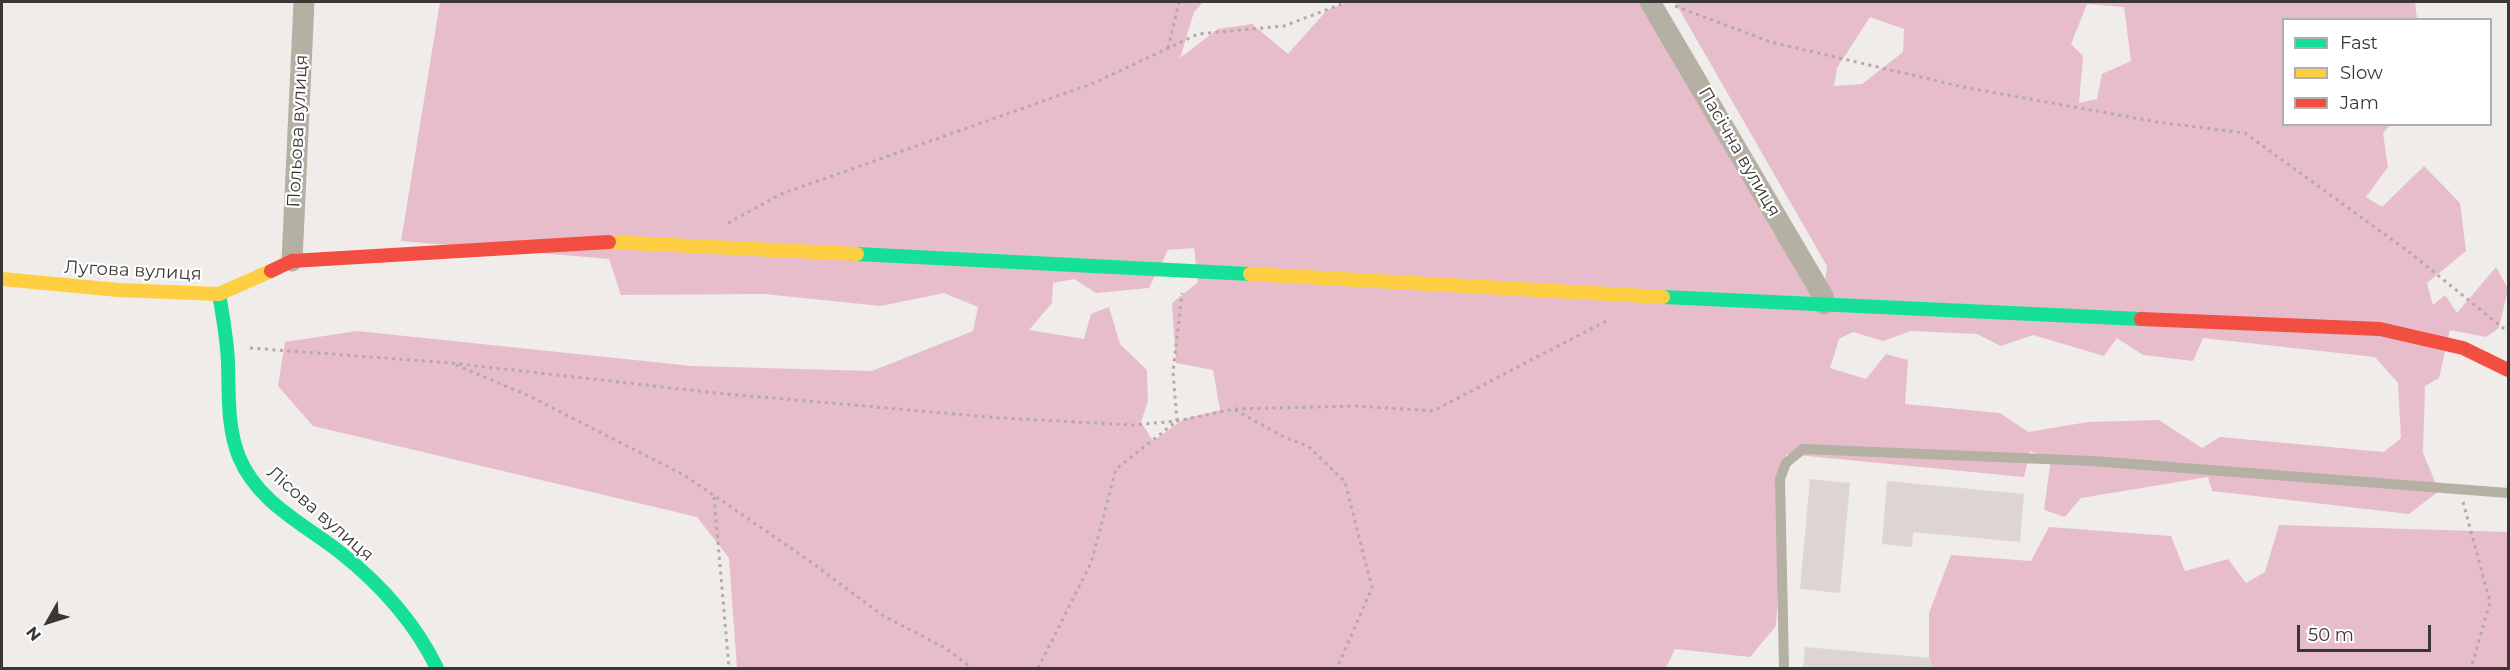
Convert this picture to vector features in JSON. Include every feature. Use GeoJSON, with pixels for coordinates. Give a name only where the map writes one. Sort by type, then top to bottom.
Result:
{"type":"FeatureCollection","features":[{"type":"Feature","properties":{"kind":"street","name":"Польова вулиця"},"geometry":{"type":"LineString","coordinates":[[292,261],[303,2]]}},
{"type":"Feature","properties":{"kind":"street","name":"Пасічна вулиця"},"geometry":{"type":"LineString","coordinates":[[1650,2],[1822,296],[1824,304]]}},
{"type":"Feature","properties":{"kind":"street"},"geometry":{"type":"LineString","coordinates":[[292,261],[603,242],[1824,304],[2093,314],[2380,329],[2469,349],[2508,370]]}},
{"type":"Feature","properties":{"kind":"street","name":"Лугова вулиця"},"geometry":{"type":"LineString","coordinates":[[2,279],[118,290],[219,294],[292,261]]}},
{"type":"Feature","properties":{"kind":"street","name":"Лісова вулиця"},"geometry":{"type":"LineString","coordinates":[[219,294],[227,345],[233,427],[239,457],[251,480],[275,504],[341,553],[393,604],[428,645],[437,669]]}},
{"type":"Feature","properties":{"kind":"lane"},"geometry":{"type":"LineString","coordinates":[[1784,669],[1780,479],[1786,463],[1803,449],[2093,461],[2508,493]]}},
{"type":"Feature","properties":{"kind":"path"},"geometry":{"type":"LineString","coordinates":[[1168,48],[1179,2]]}},
{"type":"Feature","properties":{"kind":"path"},"geometry":{"type":"LineString","coordinates":[[723,226],[781,194],[1094,83],[1198,34],[1284,26],[1347,2]]}},
{"type":"Feature","properties":{"kind":"path"},"geometry":{"type":"LineString","coordinates":[[1673,6],[1771,42],[1963,87],[2157,122],[2245,134],[2409,252],[2508,332]]}},
{"type":"Feature","properties":{"kind":"path"},"geometry":{"type":"LineString","coordinates":[[1177,421],[1173,372],[1185,270]]}},
{"type":"Feature","properties":{"kind":"path"},"geometry":{"type":"LineString","coordinates":[[227,345],[287,353],[357,355],[451,363],[716,393],[1001,418],[1133,425],[1177,421],[1234,409],[1356,405],[1433,411],[1618,315]]}},
{"type":"Feature","properties":{"kind":"path"},"geometry":{"type":"LineString","coordinates":[[451,363],[529,396],[684,475],[882,615],[945,648],[972,669]]}},
{"type":"Feature","properties":{"kind":"path"},"geometry":{"type":"LineString","coordinates":[[1234,409],[1286,438],[1308,446],[1345,482],[1372,588],[1337,669]]}},
{"type":"Feature","properties":{"kind":"path"},"geometry":{"type":"LineString","coordinates":[[1038,669],[1091,562],[1116,469],[1177,421]]}},
{"type":"Feature","properties":{"kind":"path"},"geometry":{"type":"LineString","coordinates":[[2460,489],[2490,602],[2471,669]]}},
{"type":"Feature","properties":{"kind":"path"},"geometry":{"type":"LineString","coordinates":[[714,496],[729,669]]}},
{"type":"Feature","properties":{"kind":"shaded area"},"geometry":{"type":"Polygon","coordinates":[[[440,2],[1203,2],[1194,12],[1180,58],[1218,29],[1252,24],[1288,54],[1327,10],[1348,2],[1639,2],[1674,53],[1773,232],[1826,308],[1823,296],[1827,266],[1675,2],[2415,2],[2417,18],[2282,18],[2282,126],[2389,126],[2383,133],[2388,167],[2366,197],[2382,207],[2424,166],[2460,203],[2466,251],[2427,283],[2433,305],[2445,295],[2457,313],[2496,267],[2508,289],[2499,328],[2486,337],[2450,330],[2439,378],[2425,386],[2423,453],[2439,491],[2409,514],[2212,491],[2208,477],[2081,498],[2065,517],[2044,510],[2051,459],[2030,451],[2024,477],[1786,454],[1776,626],[1750,657],[1675,649],[1666,668],[737,668],[729,558],[697,517],[313,426],[278,386],[285,342],[357,331],[692,366],[872,371],[973,331],[978,307],[944,293],[881,306],[764,294],[621,295],[609,259],[401,241],[440,2]],[[2087,4],[2071,44],[2083,56],[2079,103],[2097,99],[2102,74],[2131,61],[2124,7],[2087,4]],[[1870,17],[1837,68],[1834,86],[1862,84],[1903,52],[1904,29],[1870,17]],[[1194,248],[1168,250],[1149,288],[1096,293],[1074,279],[1053,283],[1052,303],[1029,330],[1084,339],[1091,314],[1109,307],[1120,344],[1147,370],[1148,401],[1141,422],[1153,441],[1184,419],[1220,410],[1213,370],[1176,363],[1172,303],[1198,282],[1194,248]],[[1911,331],[1883,341],[1853,332],[1839,339],[1830,368],[1866,379],[1886,354],[1908,360],[1905,404],[2000,413],[2028,432],[2088,422],[2159,420],[2202,448],[2220,437],[2384,452],[2401,438],[2398,383],[2375,357],[2203,338],[2193,361],[2143,355],[2117,338],[2104,356],[2033,335],[2001,346],[1977,334],[1911,331]]]}},
{"type":"Feature","properties":{"kind":"shaded area"},"geometry":{"type":"Polygon","coordinates":[[[2279,525],[2508,532],[2508,668],[1929,668],[1929,613],[1951,555],[2031,561],[2049,527],[2171,536],[2185,571],[2228,559],[2246,583],[2265,572],[2279,525]]]}},
{"type":"Feature","properties":{"kind":"building"},"geometry":{"type":"Polygon","coordinates":[[[1810,479],[1850,483],[1840,593],[1800,589],[1810,479]]]}},
{"type":"Feature","properties":{"kind":"building"},"geometry":{"type":"Polygon","coordinates":[[[1887,481],[2024,494],[2020,542],[1913,532],[1912,547],[1882,544],[1887,481]]]}},
{"type":"Feature","properties":{"kind":"building"},"geometry":{"type":"Polygon","coordinates":[[[1805,647],[1931,658],[1931,669],[1803,669],[1805,647]]]}},
{"type":"Feature","properties":{"kind":"traffic: fast"},"geometry":{"type":"LineString","coordinates":[[857,254],[1250,274]]}},
{"type":"Feature","properties":{"kind":"traffic: fast"},"geometry":{"type":"LineString","coordinates":[[219,294],[227,345],[232,434],[247,473],[270,500],[341,553],[383,591],[418,635],[437,668]]}},
{"type":"Feature","properties":{"kind":"traffic: fast"},"geometry":{"type":"LineString","coordinates":[[1663,297],[2141,319]]}},
{"type":"Feature","properties":{"kind":"traffic: slow"},"geometry":{"type":"LineString","coordinates":[[609,242],[857,254]]}},
{"type":"Feature","properties":{"kind":"traffic: slow"},"geometry":{"type":"LineString","coordinates":[[2,279],[118,290],[219,294],[271,271]]}},
{"type":"Feature","properties":{"kind":"traffic: slow"},"geometry":{"type":"LineString","coordinates":[[1250,274],[1663,297]]}},
{"type":"Feature","properties":{"kind":"traffic: jam"},"geometry":{"type":"LineString","coordinates":[[271,271],[292,261],[609,242]]}},
{"type":"Feature","properties":{"kind":"traffic: jam"},"geometry":{"type":"LineString","coordinates":[[2141,319],[2380,329],[2463,348],[2508,370]]}}]}
